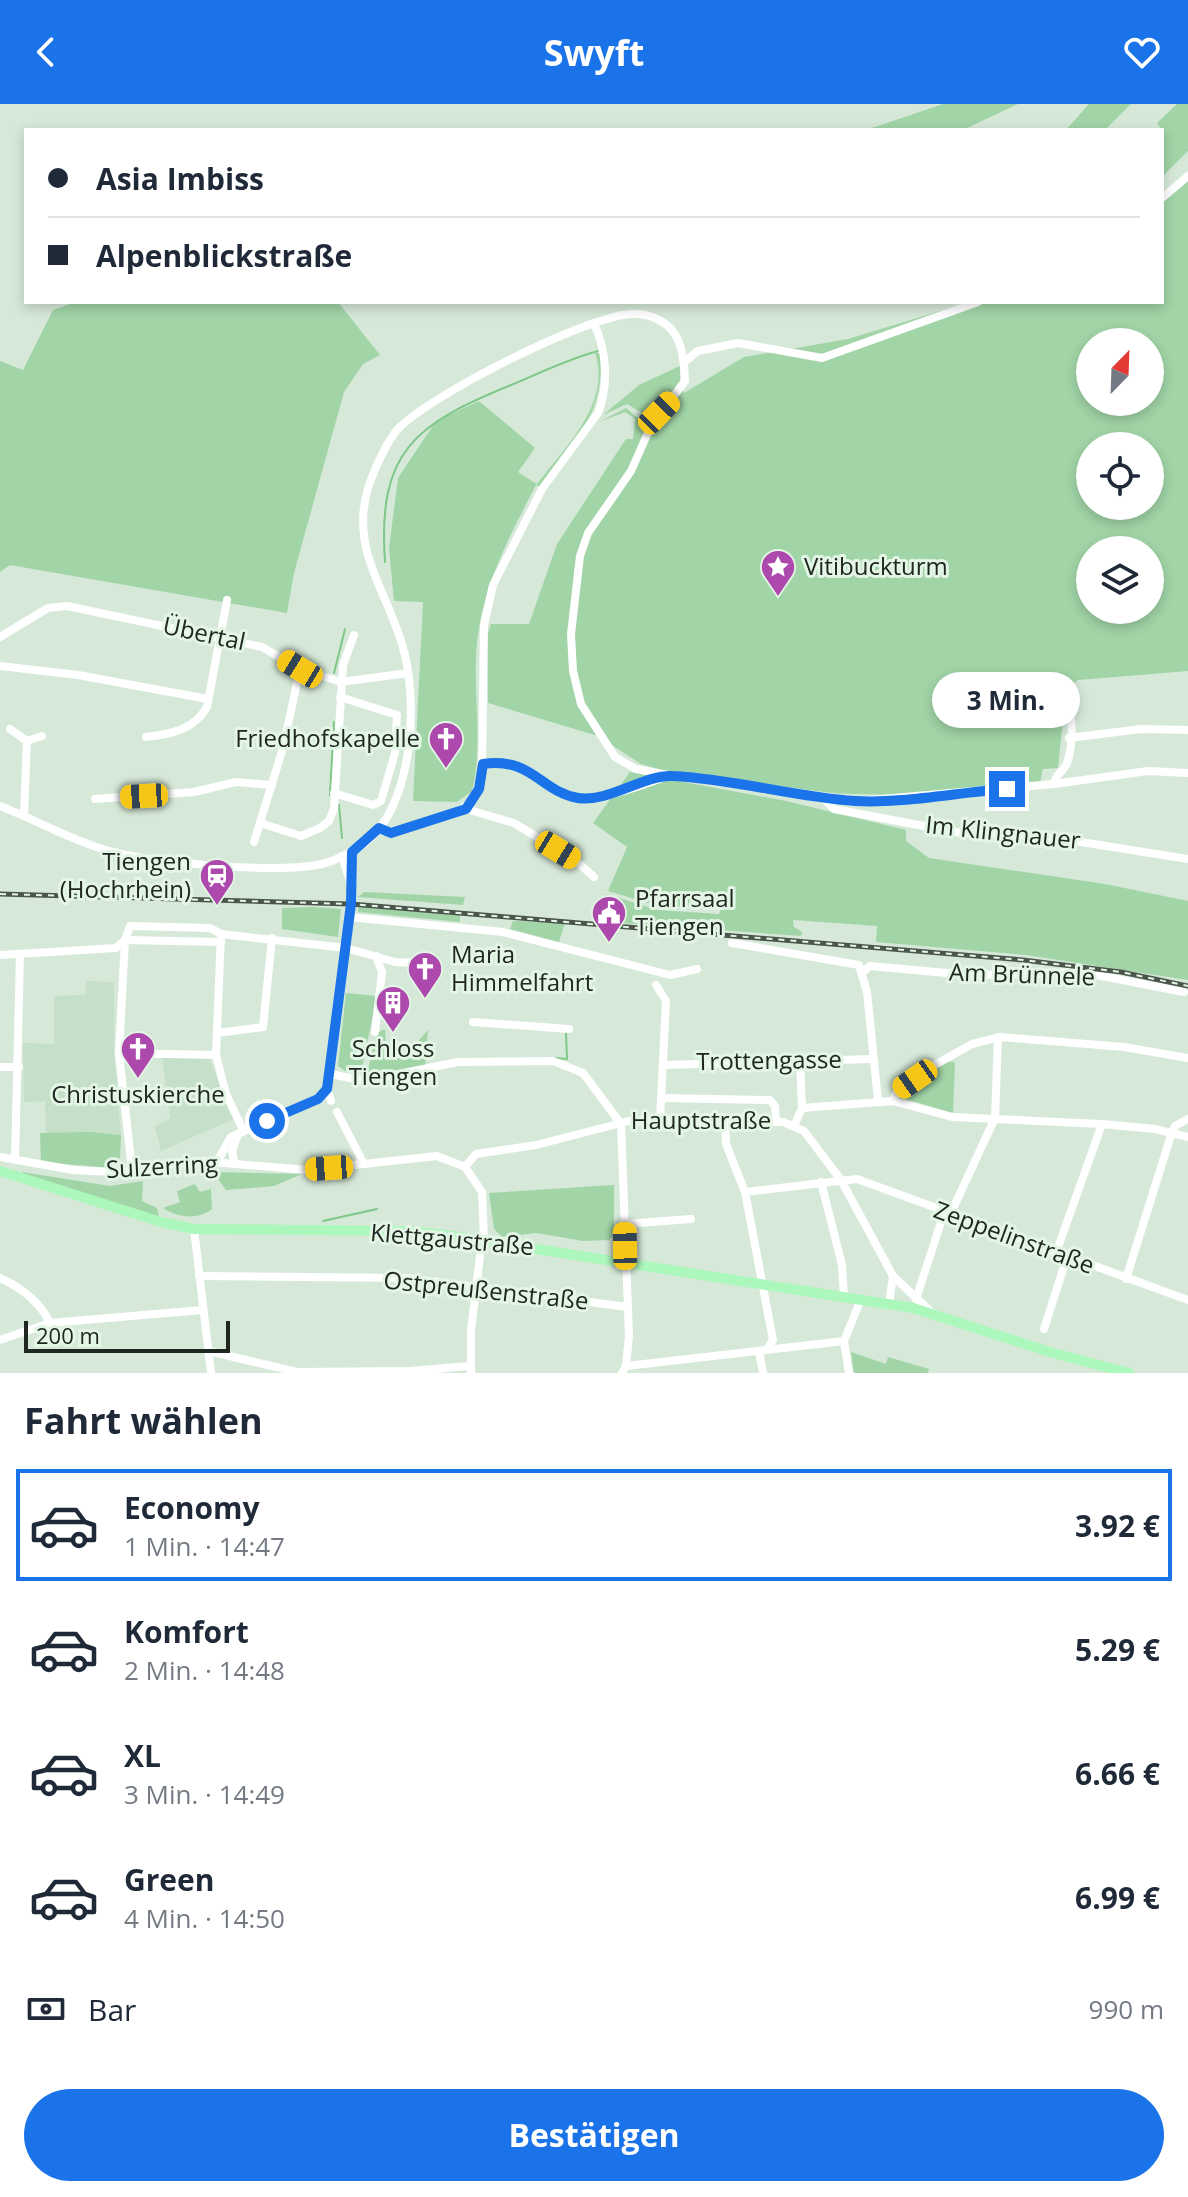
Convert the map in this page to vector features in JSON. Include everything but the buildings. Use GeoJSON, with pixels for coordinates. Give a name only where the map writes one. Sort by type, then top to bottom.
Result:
{"type":"FeatureCollection","features":[{"type":"Feature","properties":{"kind":"main road","name":"Klettgaustraße"},"geometry":{"type":"LineString","coordinates":[[0,1171],[199,1235],[225,1231],[408,1231],[626,1261],[889,1304],[933,1314],[1053,1353],[1129,1373]]}},
{"type":"Feature","properties":{"kind":"street"},"geometry":{"type":"LineString","coordinates":[[1164,196],[1188,176]]}},
{"type":"Feature","properties":{"kind":"street"},"geometry":{"type":"LineString","coordinates":[[684,362],[698,351],[738,343],[822,358],[972,304]]}},
{"type":"Feature","properties":{"kind":"street"},"geometry":{"type":"LineString","coordinates":[[0,806],[73,840],[150,860],[300,866],[352,852],[379,828],[395,801],[409,740],[408,673],[402,645],[371,574],[362,537],[367,492],[382,453],[397,430],[420,409],[532,349],[594,324],[632,314],[659,320],[680,341],[685,381],[680,392],[651,426],[631,471],[588,533],[580,556],[571,634],[573,671],[581,704],[598,735],[615,757],[636,769],[668,775],[859,801],[1054,784],[1148,771],[1188,773]]}},
{"type":"Feature","properties":{"kind":"street"},"geometry":{"type":"LineString","coordinates":[[466,809],[479,789],[483,764],[484,625],[493,585],[542,489],[598,413],[606,382],[602,350],[594,324]]}},
{"type":"Feature","properties":{"kind":"street"},"geometry":{"type":"LineString","coordinates":[[146,737],[190,726],[201,717],[208,699],[227,600]]}},
{"type":"Feature","properties":{"kind":"street","name":"Übertal"},"geometry":{"type":"LineString","coordinates":[[0,637],[48,608],[67,606],[262,647],[300,669],[341,682],[408,673]]}},
{"type":"Feature","properties":{"kind":"street"},"geometry":{"type":"LineString","coordinates":[[260,823],[301,836],[329,821],[334,809],[345,651],[354,635]]}},
{"type":"Feature","properties":{"kind":"street"},"geometry":{"type":"LineString","coordinates":[[0,666],[78,675],[208,699]]}},
{"type":"Feature","properties":{"kind":"street"},"geometry":{"type":"LineString","coordinates":[[254,842],[272,785],[300,669]]}},
{"type":"Feature","properties":{"kind":"street"},"geometry":{"type":"LineString","coordinates":[[1054,784],[1055,776],[1067,763],[1069,738],[1070,709],[1058,696]]}},
{"type":"Feature","properties":{"kind":"street"},"geometry":{"type":"LineString","coordinates":[[334,793],[373,805],[381,801],[395,753],[397,715],[340,697]]}},
{"type":"Feature","properties":{"kind":"street"},"geometry":{"type":"LineString","coordinates":[[10,729],[27,741]]}},
{"type":"Feature","properties":{"kind":"street"},"geometry":{"type":"LineString","coordinates":[[1069,738],[1141,729],[1188,730]]}},
{"type":"Feature","properties":{"kind":"street"},"geometry":{"type":"LineString","coordinates":[[27,741],[42,736]]}},
{"type":"Feature","properties":{"kind":"street"},"geometry":{"type":"LineString","coordinates":[[24,815],[27,741]]}},
{"type":"Feature","properties":{"kind":"street"},"geometry":{"type":"LineString","coordinates":[[483,764],[499,762],[523,767],[565,793],[580,798],[638,786],[668,775]]}},
{"type":"Feature","properties":{"kind":"street"},"geometry":{"type":"LineString","coordinates":[[95,799],[194,792],[236,782],[272,785]]}},
{"type":"Feature","properties":{"kind":"street","name":"Im Klingnauer"},"geometry":{"type":"LineString","coordinates":[[823,798],[834,809],[961,833],[1022,833],[1188,859]]}},
{"type":"Feature","properties":{"kind":"street"},"geometry":{"type":"LineString","coordinates":[[379,828],[391,833],[466,809],[514,823],[576,861],[594,877]]}},
{"type":"Feature","properties":{"kind":"street"},"geometry":{"type":"LineString","coordinates":[[216,1162],[226,1142],[243,1130],[318,1099],[327,1089],[355,863],[352,852]]}},
{"type":"Feature","properties":{"kind":"street"},"geometry":{"type":"LineString","coordinates":[[342,856],[351,886]]}},
{"type":"Feature","properties":{"kind":"street"},"geometry":{"type":"LineString","coordinates":[[349,917],[503,932],[670,975],[697,969]]}},
{"type":"Feature","properties":{"kind":"street"},"geometry":{"type":"LineString","coordinates":[[132,1170],[119,1053],[125,940],[130,926],[210,928],[221,938]]}},
{"type":"Feature","properties":{"kind":"street"},"geometry":{"type":"LineString","coordinates":[[221,938],[216,1055],[226,1094],[243,1130]]}},
{"type":"Feature","properties":{"kind":"street"},"geometry":{"type":"LineString","coordinates":[[217,1033],[263,1027],[272,938]]}},
{"type":"Feature","properties":{"kind":"street"},"geometry":{"type":"LineString","coordinates":[[0,955],[116,948],[125,940],[272,938],[346,948],[420,963]]}},
{"type":"Feature","properties":{"kind":"street","name":"Am Brünnele"},"geometry":{"type":"LineString","coordinates":[[732,943],[783,950],[808,958],[851,962],[859,965],[862,973],[870,966],[968,975],[1081,972],[1184,992]]}},
{"type":"Feature","properties":{"kind":"street"},"geometry":{"type":"LineString","coordinates":[[15,1160],[20,954]]}},
{"type":"Feature","properties":{"kind":"street"},"geometry":{"type":"LineString","coordinates":[[375,1032],[382,972],[376,956]]}},
{"type":"Feature","properties":{"kind":"street"},"geometry":{"type":"LineString","coordinates":[[862,973],[878,1100]]}},
{"type":"Feature","properties":{"kind":"street"},"geometry":{"type":"LineString","coordinates":[[656,985],[666,1001],[660,1120]]}},
{"type":"Feature","properties":{"kind":"street"},"geometry":{"type":"LineString","coordinates":[[473,1022],[569,1029]]}},
{"type":"Feature","properties":{"kind":"street"},"geometry":{"type":"LineString","coordinates":[[916,1299],[947,1214],[995,1118],[998,1037]]}},
{"type":"Feature","properties":{"kind":"street"},"geometry":{"type":"LineString","coordinates":[[893,1101],[898,1090],[931,1067],[972,1044],[998,1037],[1124,1047],[1188,1058]]}},
{"type":"Feature","properties":{"kind":"street"},"geometry":{"type":"LineString","coordinates":[[119,1053],[216,1055]]}},
{"type":"Feature","properties":{"kind":"street","name":"Trottengasse"},"geometry":{"type":"LineString","coordinates":[[664,1065],[873,1059]]}},
{"type":"Feature","properties":{"kind":"street","name":"Hauptstraße"},"geometry":{"type":"LineString","coordinates":[[331,1074],[364,1081],[458,1062],[553,1061],[583,1073],[621,1124],[660,1120],[776,1120],[794,1126],[804,1131],[841,1180],[893,1276],[933,1314]]}},
{"type":"Feature","properties":{"kind":"street"},"geometry":{"type":"LineString","coordinates":[[794,1126],[802,1108],[800,1061]]}},
{"type":"Feature","properties":{"kind":"street"},"geometry":{"type":"LineString","coordinates":[[0,1067],[19,1067]]}},
{"type":"Feature","properties":{"kind":"street"},"geometry":{"type":"LineString","coordinates":[[327,1089],[331,1101]]}},
{"type":"Feature","properties":{"kind":"street"},"geometry":{"type":"LineString","coordinates":[[662,1098],[770,1100],[775,1106],[776,1120]]}},
{"type":"Feature","properties":{"kind":"street"},"geometry":{"type":"LineString","coordinates":[[802,1108],[893,1101],[952,1117],[1102,1124],[1172,1132],[1188,1137]]}},
{"type":"Feature","properties":{"kind":"street"},"geometry":{"type":"LineString","coordinates":[[337,1112],[364,1164]]}},
{"type":"Feature","properties":{"kind":"street"},"geometry":{"type":"LineString","coordinates":[[1126,1279],[1172,1132],[1175,1126],[1188,1119]]}},
{"type":"Feature","properties":{"kind":"street"},"geometry":{"type":"LineString","coordinates":[[725,1121],[726,1144],[745,1192],[773,1340],[763,1350],[763,1373]]}},
{"type":"Feature","properties":{"kind":"street"},"geometry":{"type":"LineString","coordinates":[[484,1240],[482,1192],[465,1167],[476,1154],[536,1145],[621,1124],[628,1307],[624,1370],[844,1341]]}},
{"type":"Feature","properties":{"kind":"street"},"geometry":{"type":"LineString","coordinates":[[1056,1253],[1102,1124]]}},
{"type":"Feature","properties":{"kind":"street"},"geometry":{"type":"LineString","coordinates":[[235,1164],[233,1142],[243,1130]]}},
{"type":"Feature","properties":{"kind":"street","name":"Sulzerring"},"geometry":{"type":"LineString","coordinates":[[0,1157],[73,1170],[132,1170],[199,1161],[287,1170],[437,1156],[465,1167]]}},
{"type":"Feature","properties":{"kind":"street","name":"Zeppelinstraße"},"geometry":{"type":"LineString","coordinates":[[745,1192],[857,1179],[1188,1300]]}},
{"type":"Feature","properties":{"kind":"street"},"geometry":{"type":"LineString","coordinates":[[821,1182],[842,1265],[844,1296]]}},
{"type":"Feature","properties":{"kind":"street"},"geometry":{"type":"LineString","coordinates":[[624,1224],[691,1219]]}},
{"type":"Feature","properties":{"kind":"street"},"geometry":{"type":"LineString","coordinates":[[199,1235],[199,1276],[211,1373]]}},
{"type":"Feature","properties":{"kind":"street"},"geometry":{"type":"LineString","coordinates":[[208,1351],[297,1372],[470,1369],[480,1256]]}},
{"type":"Feature","properties":{"kind":"street"},"geometry":{"type":"LineString","coordinates":[[1044,1329],[1067,1257]]}},
{"type":"Feature","properties":{"kind":"street","name":"Ostpreußenstraße"},"geometry":{"type":"LineString","coordinates":[[199,1276],[406,1278],[628,1307]]}},
{"type":"Feature","properties":{"kind":"street"},"geometry":{"type":"LineString","coordinates":[[889,1304],[893,1276]]}},
{"type":"Feature","properties":{"kind":"street"},"geometry":{"type":"LineString","coordinates":[[0,1278],[29,1295],[43,1309],[50,1323]]}},
{"type":"Feature","properties":{"kind":"street"},"geometry":{"type":"LineString","coordinates":[[849,1373],[844,1341],[861,1299]]}},
{"type":"Feature","properties":{"kind":"street"},"geometry":{"type":"LineString","coordinates":[[0,1340],[50,1323],[202,1310]]}},
{"type":"Feature","properties":{"kind":"shaded area"},"geometry":{"type":"Polygon","coordinates":[[[86,981],[114,982],[114,1054],[121,1135],[46,1133],[45,1101],[24,1102],[23,1043],[54,1044],[54,996],[85,995],[86,981]]]}},
{"type":"Feature","properties":{"kind":"shaded area"},"geometry":{"type":"Polygon","coordinates":[[[162,1056],[209,1058],[234,1119],[161,1151],[155,1127],[170,1118],[162,1056]]]}},
{"type":"Feature","properties":{"kind":"green space"},"geometry":{"type":"Polygon","coordinates":[[[943,104],[1018,104],[967,128],[872,128],[943,104]]]}},
{"type":"Feature","properties":{"kind":"green space"},"geometry":{"type":"Polygon","coordinates":[[[1089,104],[1131,104],[1107,128],[1068,128],[1089,104]]]}},
{"type":"Feature","properties":{"kind":"green space"},"geometry":{"type":"Polygon","coordinates":[[[1177,104],[1188,104],[1188,151],[1164,175],[1164,128],[1157,123],[1177,104]]]}},
{"type":"Feature","properties":{"kind":"green space"},"geometry":{"type":"Polygon","coordinates":[[[1188,174],[1188,671],[1078,680],[1061,693],[1023,691],[1022,699],[1046,702],[1048,696],[1056,697],[1064,709],[1058,768],[1043,769],[1040,783],[900,795],[816,793],[662,770],[641,764],[598,736],[488,703],[487,636],[491,624],[529,624],[557,544],[626,439],[633,439],[635,419],[625,412],[599,422],[626,408],[648,427],[654,420],[627,404],[603,415],[639,385],[680,366],[680,384],[684,393],[744,357],[848,339],[963,304],[1164,304],[1164,195],[1188,174]]]}},
{"type":"Feature","properties":{"kind":"green space"},"geometry":{"type":"Polygon","coordinates":[[[70,304],[340,304],[380,355],[363,364],[344,392],[294,573],[287,613],[10,565],[0,572],[0,361],[23,370],[53,310],[70,304]]]}},
{"type":"Feature","properties":{"kind":"green space"},"geometry":{"type":"Polygon","coordinates":[[[595,353],[600,353],[601,374],[593,410],[565,456],[541,487],[536,485],[505,547],[489,589],[478,633],[478,741],[472,791],[457,802],[413,801],[423,602],[394,601],[389,548],[398,478],[436,421],[479,401],[535,448],[518,472],[537,484],[592,407],[599,371],[595,353]]]}},
{"type":"Feature","properties":{"kind":"green space"},"geometry":{"type":"Polygon","coordinates":[[[630,772],[786,801],[906,830],[906,841],[929,858],[1105,884],[1188,901],[1188,980],[1026,955],[876,942],[877,926],[793,920],[794,927],[802,932],[801,936],[596,921],[606,894],[658,910],[719,914],[721,908],[658,906],[608,891],[627,847],[593,823],[630,772]]]}},
{"type":"Feature","properties":{"kind":"green space"},"geometry":{"type":"Polygon","coordinates":[[[364,892],[465,897],[463,905],[358,897],[364,892]]]}},
{"type":"Feature","properties":{"kind":"green space"},"geometry":{"type":"Polygon","coordinates":[[[358,905],[460,915],[460,922],[358,912],[358,905]]]}},
{"type":"Feature","properties":{"kind":"green space"},"geometry":{"type":"Polygon","coordinates":[[[282,908],[341,909],[338,937],[282,929],[282,908]]]}},
{"type":"Feature","properties":{"kind":"green space"},"geometry":{"type":"Polygon","coordinates":[[[513,921],[565,923],[559,942],[510,929],[513,921]]]}},
{"type":"Feature","properties":{"kind":"green space"},"geometry":{"type":"Polygon","coordinates":[[[346,993],[377,996],[361,1072],[345,1071],[338,1066],[346,993]]]}},
{"type":"Feature","properties":{"kind":"green space"},"geometry":{"type":"Polygon","coordinates":[[[385,1029],[387,1058],[413,1057],[413,1047],[428,1030],[425,1068],[367,1073],[377,1033],[385,1029]]]}},
{"type":"Feature","properties":{"kind":"green space"},"geometry":{"type":"Polygon","coordinates":[[[945,1062],[955,1062],[953,1113],[902,1098],[902,1090],[945,1062]]]}},
{"type":"Feature","properties":{"kind":"green space"},"geometry":{"type":"Polygon","coordinates":[[[40,1133],[121,1135],[120,1158],[112,1168],[41,1162],[40,1133]]]}},
{"type":"Feature","properties":{"kind":"green space"},"geometry":{"type":"Polygon","coordinates":[[[22,1172],[110,1186],[143,1181],[142,1201],[157,1208],[159,1217],[20,1176],[22,1172]]]}},
{"type":"Feature","properties":{"kind":"green space"},"geometry":{"type":"Polygon","coordinates":[[[213,1172],[302,1174],[274,1186],[226,1190],[213,1172]]]}},
{"type":"Feature","properties":{"kind":"green space"},"geometry":{"type":"Polygon","coordinates":[[[195,1184],[200,1192],[211,1189],[212,1209],[201,1215],[188,1216],[163,1208],[180,1202],[177,1191],[195,1184]]]}},
{"type":"Feature","properties":{"kind":"green space"},"geometry":{"type":"Polygon","coordinates":[[[614,1185],[614,1235],[609,1240],[583,1241],[537,1233],[502,1237],[494,1229],[489,1193],[614,1185]]]}},
{"type":"Feature","properties":{"kind":"green space"},"geometry":{"type":"Polygon","coordinates":[[[851,1352],[886,1364],[888,1357],[929,1369],[928,1373],[854,1373],[851,1352]]]}},
{"type":"Feature","properties":{"kind":"waterway"},"geometry":{"type":"LineString","coordinates":[[385,562],[384,524],[388,493],[396,467],[409,446],[450,413],[565,362],[598,351]]}},
{"type":"Feature","properties":{"kind":"waterway"},"geometry":{"type":"LineString","coordinates":[[334,673],[345,629]]}},
{"type":"Feature","properties":{"kind":"waterway"},"geometry":{"type":"LineString","coordinates":[[330,795],[334,722]]}},
{"type":"Feature","properties":{"kind":"waterway"},"geometry":{"type":"LineString","coordinates":[[339,805],[342,838]]}},
{"type":"Feature","properties":{"kind":"waterway"},"geometry":{"type":"LineString","coordinates":[[555,1058],[567,1059],[566,1033]]}},
{"type":"Feature","properties":{"kind":"waterway"},"geometry":{"type":"LineString","coordinates":[[323,1221],[377,1209]]}},
{"type":"Feature","properties":{"kind":"railway"},"geometry":{"type":"LineString","coordinates":[[0,894],[351,904],[1023,960],[1121,972],[1188,986]]}},
{"type":"Feature","properties":{"kind":"place","name":"Vitibuckturm"},"geometry":{"type":"Point","coordinates":[778,598]}},
{"type":"Feature","properties":{"kind":"place","name":"Friedhofskapelle"},"geometry":{"type":"Point","coordinates":[446,770]}},
{"type":"Feature","properties":{"kind":"place","name":"Tiengen (Hochrhein)"},"geometry":{"type":"Point","coordinates":[217,907]}},
{"type":"Feature","properties":{"kind":"place","name":"Pfarrsaal Tiengen"},"geometry":{"type":"Point","coordinates":[609,944]}},
{"type":"Feature","properties":{"kind":"place","name":"Maria Himmelfahrt"},"geometry":{"type":"Point","coordinates":[425,1000]}},
{"type":"Feature","properties":{"kind":"place","name":"Schloss Tiengen"},"geometry":{"type":"Point","coordinates":[393,1034]}},
{"type":"Feature","properties":{"kind":"place","name":"Christuskierche"},"geometry":{"type":"Point","coordinates":[138,1080]}},
{"type":"Feature","properties":{"kind":"route"},"geometry":{"type":"LineString","coordinates":[[267,1121],[318,1099],[327,1089],[351,904],[355,863],[352,852],[379,828],[391,833],[466,809],[479,789],[483,764],[499,762],[523,767],[565,793],[580,798],[638,786],[668,775],[859,801],[1007,789]]}}]}
